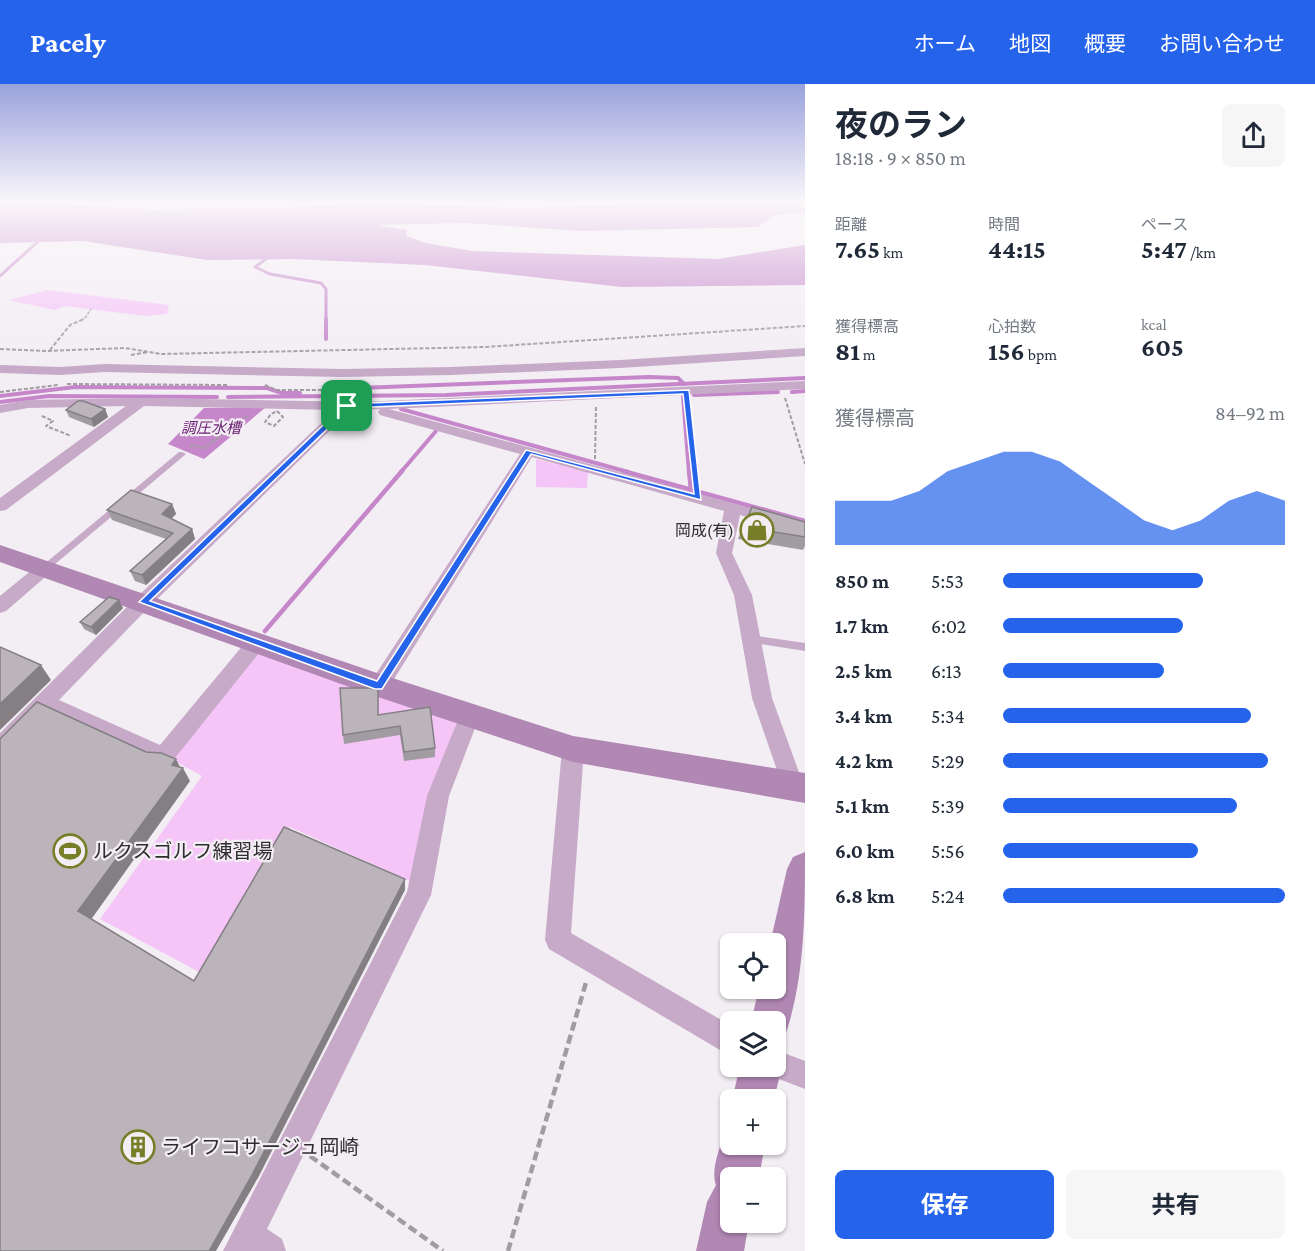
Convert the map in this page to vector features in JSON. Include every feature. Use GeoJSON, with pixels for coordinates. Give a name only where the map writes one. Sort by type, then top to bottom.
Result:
{"type":"FeatureCollection","features":[{"type":"Feature","properties":{"kind":"street"},"geometry":{"type":"LineString","coordinates":[[0,377],[105,368],[337,373],[451,371],[620,364],[805,352]]}},
{"type":"Feature","properties":{"kind":"street"},"geometry":{"type":"LineString","coordinates":[[0,369],[51,371]]}},
{"type":"Feature","properties":{"kind":"street"},"geometry":{"type":"LineString","coordinates":[[0,409],[28,404],[597,396],[805,386]]}},
{"type":"Feature","properties":{"kind":"street"},"geometry":{"type":"LineString","coordinates":[[347,398],[805,528]]}},
{"type":"Feature","properties":{"kind":"street"},"geometry":{"type":"LineString","coordinates":[[0,747],[347,398]]}},
{"type":"Feature","properties":{"kind":"street"},"geometry":{"type":"LineString","coordinates":[[0,506],[141,402]]}},
{"type":"Feature","properties":{"kind":"street"},"geometry":{"type":"LineString","coordinates":[[0,422],[28,404]]}},
{"type":"Feature","properties":{"kind":"street"},"geometry":{"type":"LineString","coordinates":[[379,686],[529,451]]}},
{"type":"Feature","properties":{"kind":"street"},"geometry":{"type":"LineString","coordinates":[[733,508],[724,553],[743,595],[762,698],[799,787]]}},
{"type":"Feature","properties":{"kind":"street"},"geometry":{"type":"LineString","coordinates":[[0,553],[379,686],[573,749],[799,787]]}},
{"type":"Feature","properties":{"kind":"street"},"geometry":{"type":"LineString","coordinates":[[0,606],[45,568]]}},
{"type":"Feature","properties":{"kind":"street"},"geometry":{"type":"LineString","coordinates":[[45,703],[163,756],[256,643]]}},
{"type":"Feature","properties":{"kind":"street"},"geometry":{"type":"LineString","coordinates":[[252,1245],[293,1145],[419,896],[438,796],[470,715]]}},
{"type":"Feature","properties":{"kind":"street"},"geometry":{"type":"LineString","coordinates":[[573,749],[558,940],[720,1034]]}},
{"type":"Feature","properties":{"kind":"street"},"geometry":{"type":"LineString","coordinates":[[773,1011],[805,869]]}},
{"type":"Feature","properties":{"kind":"street"},"geometry":{"type":"LineString","coordinates":[[786,1068],[805,1075]]}},
{"type":"Feature","properties":{"kind":"street"},"geometry":{"type":"LineString","coordinates":[[720,1251],[724,1233]]}},
{"type":"Feature","properties":{"kind":"lane"},"geometry":{"type":"LineString","coordinates":[[45,568],[182,454]]}},
{"type":"Feature","properties":{"kind":"lane"},"geometry":{"type":"LineString","coordinates":[[751,639],[805,647]]}},
{"type":"Feature","properties":{"kind":"path"},"geometry":{"type":"LineString","coordinates":[[50,350],[70,325],[85,318],[91,309]]}},
{"type":"Feature","properties":{"kind":"path"},"geometry":{"type":"LineString","coordinates":[[0,349],[125,348],[161,354],[484,347],[805,326]]}},
{"type":"Feature","properties":{"kind":"path"},"geometry":{"type":"LineString","coordinates":[[0,392],[61,384],[233,385]]}},
{"type":"Feature","properties":{"kind":"path"},"geometry":{"type":"LineString","coordinates":[[256,385],[268,385],[276,390],[347,398]]}},
{"type":"Feature","properties":{"kind":"path"},"geometry":{"type":"LineString","coordinates":[[782,388],[805,464]]}},
{"type":"Feature","properties":{"kind":"path"},"geometry":{"type":"LineString","coordinates":[[686,392],[698,498]]}},
{"type":"Feature","properties":{"kind":"path"},"geometry":{"type":"LineString","coordinates":[[595,470],[597,396]]}},
{"type":"Feature","properties":{"kind":"path"},"geometry":{"type":"LineString","coordinates":[[182,454],[193,445],[204,448],[244,417]]}},
{"type":"Feature","properties":{"kind":"path"},"geometry":{"type":"LineString","coordinates":[[53,421],[46,426],[60,431]]}},
{"type":"Feature","properties":{"kind":"path"},"geometry":{"type":"LineString","coordinates":[[508,1251],[593,960]]}},
{"type":"Feature","properties":{"kind":"path"},"geometry":{"type":"LineString","coordinates":[[293,1145],[443,1251]]}},
{"type":"Feature","properties":{"kind":"shaded area"},"geometry":{"type":"Polygon","coordinates":[[[48,290],[169,305],[167,314],[146,316],[64,306],[55,310],[9,300],[48,290]]]}},
{"type":"Feature","properties":{"kind":"shaded area"},"geometry":{"type":"Polygon","coordinates":[[[536,459],[588,472],[587,488],[536,487],[536,459]]]}},
{"type":"Feature","properties":{"kind":"shaded area"},"geometry":{"type":"Polygon","coordinates":[[[259,651],[457,720],[414,883],[290,827],[203,974],[100,919],[202,776],[169,758],[259,651]]]}},
{"type":"Feature","properties":{"kind":"water"},"geometry":{"type":"Polygon","coordinates":[[[184,256],[640,256],[718,259],[734,256],[805,256],[805,285],[622,287],[425,265],[293,259],[207,260],[184,256]]]}},
{"type":"Feature","properties":{"kind":"water","name":"調圧水槽"},"geometry":{"type":"Polygon","coordinates":[[[266,407],[204,459],[168,444],[204,408],[266,407]]]}},
{"type":"Feature","properties":{"kind":"building"},"geometry":{"type":"Polygon","coordinates":[[[78,401],[105,409],[91,419],[66,410],[78,401]]]}},
{"type":"Feature","properties":{"kind":"building"},"geometry":{"type":"Polygon","coordinates":[[[131,490],[172,504],[162,514],[192,529],[142,575],[130,571],[173,533],[107,510],[131,490]]]}},
{"type":"Feature","properties":{"kind":"building"},"geometry":{"type":"Polygon","coordinates":[[[752,507],[805,522],[805,537],[744,527],[752,507]]]}},
{"type":"Feature","properties":{"kind":"building"},"geometry":{"type":"Polygon","coordinates":[[[109,597],[119,600],[91,627],[80,622],[109,597]]]}},
{"type":"Feature","properties":{"kind":"building"},"geometry":{"type":"Polygon","coordinates":[[[0,647],[41,665],[0,704],[0,647]]]}},
{"type":"Feature","properties":{"kind":"building"},"geometry":{"type":"Polygon","coordinates":[[[340,688],[378,690],[378,715],[430,707],[435,748],[404,752],[400,726],[343,735],[340,688]]]}},
{"type":"Feature","properties":{"kind":"building","name":"ライフコサージュ岡崎"},"geometry":{"type":"Polygon","coordinates":[[[37,702],[146,752],[161,753],[176,759],[172,765],[183,768],[78,911],[194,981],[284,827],[405,879],[252,1175],[209,1251],[0,1251],[0,739],[37,702]]]}},
{"type":"Feature","properties":{"kind":"waterway"},"geometry":{"type":"LineString","coordinates":[[0,276],[22,256]]}},
{"type":"Feature","properties":{"kind":"waterway"},"geometry":{"type":"LineString","coordinates":[[269,256],[255,267],[270,274],[321,283],[326,289],[326,339]]}},
{"type":"Feature","properties":{"kind":"waterway"},"geometry":{"type":"LineString","coordinates":[[359,388],[649,377],[678,378],[684,384]]}},
{"type":"Feature","properties":{"kind":"waterway"},"geometry":{"type":"LineString","coordinates":[[684,384],[805,378]]}},
{"type":"Feature","properties":{"kind":"waterway"},"geometry":{"type":"LineString","coordinates":[[228,397],[446,395],[684,384]]}},
{"type":"Feature","properties":{"kind":"waterway"},"geometry":{"type":"LineString","coordinates":[[0,396],[75,387],[267,388],[282,393],[300,393]]}},
{"type":"Feature","properties":{"kind":"waterway"},"geometry":{"type":"LineString","coordinates":[[792,392],[805,391]]}},
{"type":"Feature","properties":{"kind":"waterway"},"geometry":{"type":"LineString","coordinates":[[694,395],[778,392]]}},
{"type":"Feature","properties":{"kind":"waterway"},"geometry":{"type":"LineString","coordinates":[[0,402],[49,396],[217,397]]}},
{"type":"Feature","properties":{"kind":"waterway"},"geometry":{"type":"LineString","coordinates":[[683,396],[689,472]]}},
{"type":"Feature","properties":{"kind":"waterway"},"geometry":{"type":"LineString","coordinates":[[401,409],[628,472]]}},
{"type":"Feature","properties":{"kind":"waterway"},"geometry":{"type":"LineString","coordinates":[[401,472],[436,431]]}},
{"type":"Feature","properties":{"kind":"waterway"},"geometry":{"type":"LineString","coordinates":[[265,631],[402,471]]}},
{"type":"Feature","properties":{"kind":"waterway"},"geometry":{"type":"LineString","coordinates":[[623,471],[691,490]]}},
{"type":"Feature","properties":{"kind":"waterway"},"geometry":{"type":"LineString","coordinates":[[689,471],[691,490]]}},
{"type":"Feature","properties":{"kind":"waterway"},"geometry":{"type":"LineString","coordinates":[[691,490],[805,521]]}},
{"type":"Feature","properties":{"kind":"place","name":"岡成(有)"},"geometry":{"type":"Point","coordinates":[757,530]}},
{"type":"Feature","properties":{"kind":"place","name":"ルクスゴルフ練習場"},"geometry":{"type":"Point","coordinates":[70,851]}},
{"type":"Feature","properties":{"kind":"place","name":"ライフコサージュ岡崎"},"geometry":{"type":"Point","coordinates":[138,1147]}},
{"type":"Feature","properties":{"kind":"route"},"geometry":{"type":"LineString","coordinates":[[686,392],[698,498],[529,451],[379,686],[143,602],[347,406],[686,392]]}}]}
